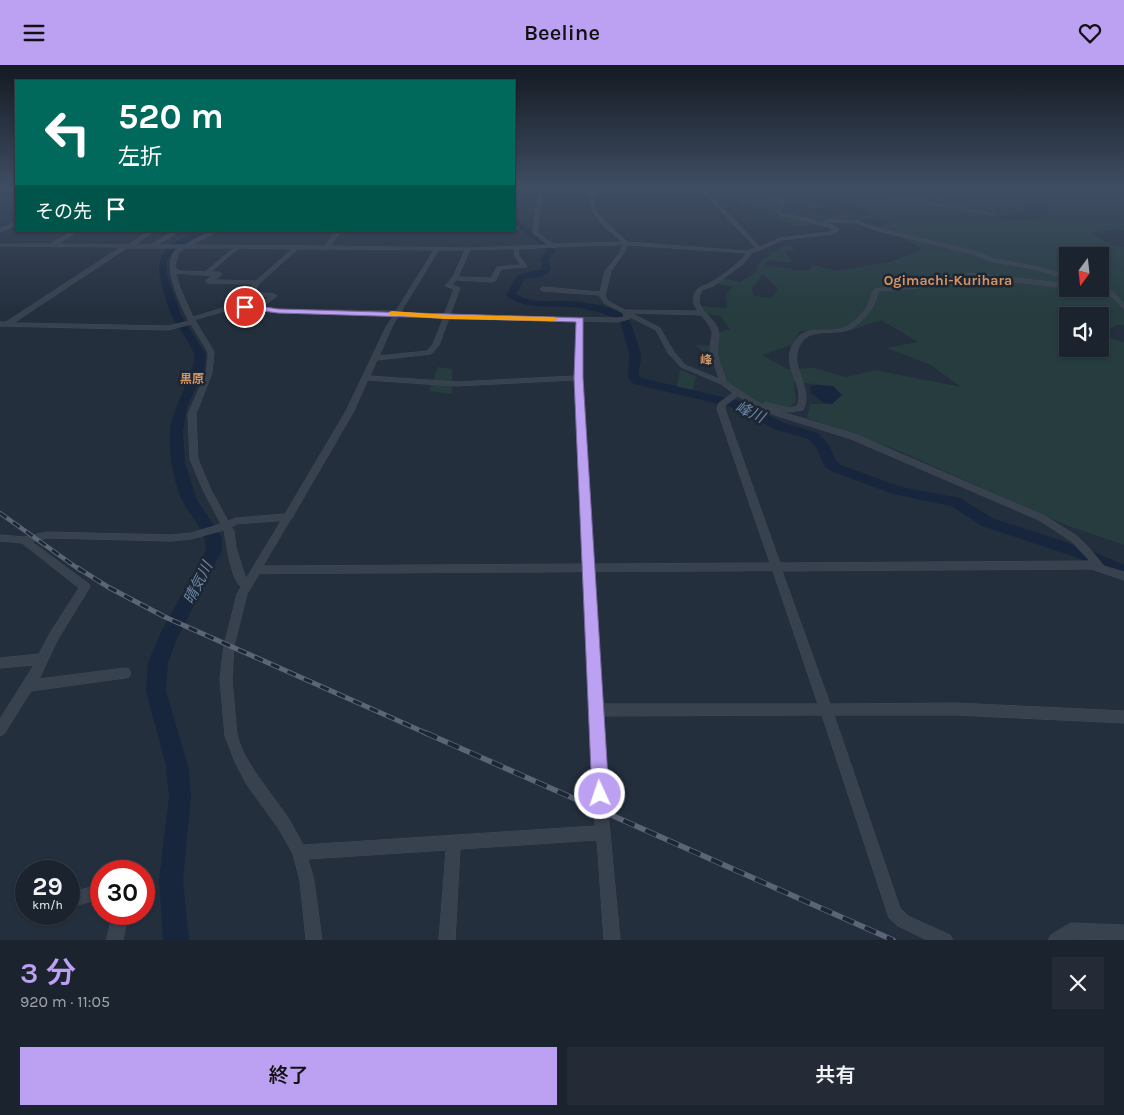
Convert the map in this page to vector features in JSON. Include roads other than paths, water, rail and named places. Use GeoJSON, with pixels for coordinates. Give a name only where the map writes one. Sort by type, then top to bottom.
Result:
{"type":"FeatureCollection","features":[{"type":"Feature","properties":{"kind":"street"},"geometry":{"type":"LineString","coordinates":[[536,229],[535,233],[554,247]]}},
{"type":"Feature","properties":{"kind":"street"},"geometry":{"type":"LineString","coordinates":[[611,229],[626,243]]}},
{"type":"Feature","properties":{"kind":"street"},"geometry":{"type":"LineString","coordinates":[[740,229],[759,249]]}},
{"type":"Feature","properties":{"kind":"street"},"geometry":{"type":"LineString","coordinates":[[0,245],[168,248],[516,249],[626,243],[751,252],[780,239],[832,233],[836,230],[835,229]]}},
{"type":"Feature","properties":{"kind":"street"},"geometry":{"type":"LineString","coordinates":[[876,229],[1059,275]]}},
{"type":"Feature","properties":{"kind":"street"},"geometry":{"type":"LineString","coordinates":[[51,246],[74,232]]}},
{"type":"Feature","properties":{"kind":"street"},"geometry":{"type":"LineString","coordinates":[[0,329],[150,232]]}},
{"type":"Feature","properties":{"kind":"street"},"geometry":{"type":"LineString","coordinates":[[150,247],[176,232]]}},
{"type":"Feature","properties":{"kind":"street"},"geometry":{"type":"LineString","coordinates":[[212,232],[177,251],[173,259],[173,269],[177,288],[191,321],[211,352],[212,359],[209,373],[192,414],[194,459],[225,526],[241,581],[247,586]]}},
{"type":"Feature","properties":{"kind":"street"},"geometry":{"type":"LineString","coordinates":[[325,249],[338,232]]}},
{"type":"Feature","properties":{"kind":"street"},"geometry":{"type":"LineString","coordinates":[[626,243],[621,254],[608,271],[602,294],[606,302],[625,316],[658,329],[671,353],[683,366],[723,383],[752,403],[772,413],[813,423],[854,437],[1042,519],[1071,534],[1100,567]]}},
{"type":"Feature","properties":{"kind":"street"},"geometry":{"type":"LineString","coordinates":[[206,274],[237,248]]}},
{"type":"Feature","properties":{"kind":"street"},"geometry":{"type":"LineString","coordinates":[[257,308],[274,296],[251,293],[257,283],[296,248]]}},
{"type":"Feature","properties":{"kind":"street"},"geometry":{"type":"LineString","coordinates":[[314,940],[307,881],[299,852],[284,825],[239,758],[231,735],[226,679],[227,658],[238,604],[247,586],[258,571],[350,411],[367,378],[388,327],[437,249]]}},
{"type":"Feature","properties":{"kind":"street"},"geometry":{"type":"LineString","coordinates":[[375,358],[429,353],[436,345],[457,288],[448,286],[455,277],[468,249]]}},
{"type":"Feature","properties":{"kind":"street"},"geometry":{"type":"LineString","coordinates":[[455,277],[493,280],[499,268],[524,266],[517,256],[516,249]]}},
{"type":"Feature","properties":{"kind":"street"},"geometry":{"type":"LineString","coordinates":[[723,383],[714,354],[716,332],[714,327],[700,313],[696,303],[697,291],[741,263],[751,252]]}},
{"type":"Feature","properties":{"kind":"street"},"geometry":{"type":"LineString","coordinates":[[173,269],[180,272],[219,274],[208,281],[257,283]]}},
{"type":"Feature","properties":{"kind":"street"},"geometry":{"type":"LineString","coordinates":[[752,403],[789,410],[800,408],[803,398],[792,364],[795,346],[811,332],[850,327],[870,307],[874,293],[877,290],[918,286],[972,275],[1059,285]]}},
{"type":"Feature","properties":{"kind":"street"},"geometry":{"type":"LineString","coordinates":[[543,289],[602,294]]}},
{"type":"Feature","properties":{"kind":"street"},"geometry":{"type":"LineString","coordinates":[[1109,295],[1124,307]]}},
{"type":"Feature","properties":{"kind":"street"},"geometry":{"type":"LineString","coordinates":[[0,323],[171,327],[228,308],[257,308],[278,311],[397,313],[446,317],[580,319],[700,313]]}},
{"type":"Feature","properties":{"kind":"street"},"geometry":{"type":"LineString","coordinates":[[580,319],[578,378],[590,569],[602,833],[612,940]]}},
{"type":"Feature","properties":{"kind":"street"},"geometry":{"type":"LineString","coordinates":[[367,378],[456,384],[578,378]]}},
{"type":"Feature","properties":{"kind":"street"},"geometry":{"type":"LineString","coordinates":[[737,393],[721,409],[826,709],[894,913],[903,921],[945,940]]}},
{"type":"Feature","properties":{"kind":"street"},"geometry":{"type":"LineString","coordinates":[[0,538],[24,540],[47,535],[152,539],[191,536],[236,521],[289,517]]}},
{"type":"Feature","properties":{"kind":"street"},"geometry":{"type":"LineString","coordinates":[[0,731],[28,686],[54,636],[85,587],[24,540]]}},
{"type":"Feature","properties":{"kind":"street"},"geometry":{"type":"LineString","coordinates":[[258,571],[1082,565],[1100,567],[1120,575],[1124,585]]}},
{"type":"Feature","properties":{"kind":"street"},"geometry":{"type":"LineString","coordinates":[[0,663],[42,659]]}},
{"type":"Feature","properties":{"kind":"street"},"geometry":{"type":"LineString","coordinates":[[28,686],[125,673]]}},
{"type":"Feature","properties":{"kind":"street"},"geometry":{"type":"LineString","coordinates":[[596,710],[956,709],[1124,717]]}},
{"type":"Feature","properties":{"kind":"street"},"geometry":{"type":"LineString","coordinates":[[299,852],[602,833]]}},
{"type":"Feature","properties":{"kind":"street"},"geometry":{"type":"LineString","coordinates":[[447,940],[453,843]]}},
{"type":"Feature","properties":{"kind":"street"},"geometry":{"type":"LineString","coordinates":[[116,940],[118,925]]}},
{"type":"Feature","properties":{"kind":"street"},"geometry":{"type":"LineString","coordinates":[[1056,940],[1071,931],[1124,933]]}},
{"type":"Feature","properties":{"kind":"water"},"geometry":{"type":"Polygon","coordinates":[[[816,385],[833,386],[842,395],[832,404],[824,403],[811,393],[810,387],[816,385]]]}},
{"type":"Feature","properties":{"kind":"waterway","name":"峰川"},"geometry":{"type":"LineString","coordinates":[[524,229],[552,250],[544,260],[547,268],[546,271],[537,275],[521,277],[511,295],[524,302],[589,307],[624,319],[635,353],[634,378],[638,381],[735,404],[779,426],[813,436],[822,445],[830,464],[836,468],[898,491],[955,502],[987,522],[1081,553],[1124,572]]}},
{"type":"Feature","properties":{"kind":"waterway"},"geometry":{"type":"LineString","coordinates":[[613,229],[630,241]]}},
{"type":"Feature","properties":{"kind":"waterway","name":"晴気川"},"geometry":{"type":"LineString","coordinates":[[176,940],[171,880],[180,796],[177,766],[156,691],[158,663],[167,640],[214,550],[214,538],[190,500],[178,463],[176,431],[181,407],[198,369],[200,355],[176,315],[163,274],[163,260],[180,243],[202,232]]}},
{"type":"Feature","properties":{"kind":"railway"},"geometry":{"type":"LineString","coordinates":[[0,513],[80,570]]}},
{"type":"Feature","properties":{"kind":"railway"},"geometry":{"type":"LineString","coordinates":[[78,568],[108,587],[165,617],[428,734]]}},
{"type":"Feature","properties":{"kind":"railway"},"geometry":{"type":"LineString","coordinates":[[426,733],[893,940]]}},
{"type":"Feature","properties":{"kind":"district","name":"Ogimachi-Kurihara"},"geometry":{"type":"Point","coordinates":[948,280]}},
{"type":"Feature","properties":{"kind":"district","name":"峰"},"geometry":{"type":"Point","coordinates":[706,360]}},
{"type":"Feature","properties":{"kind":"district","name":"黒原"},"geometry":{"type":"Point","coordinates":[192,379]}}]}
